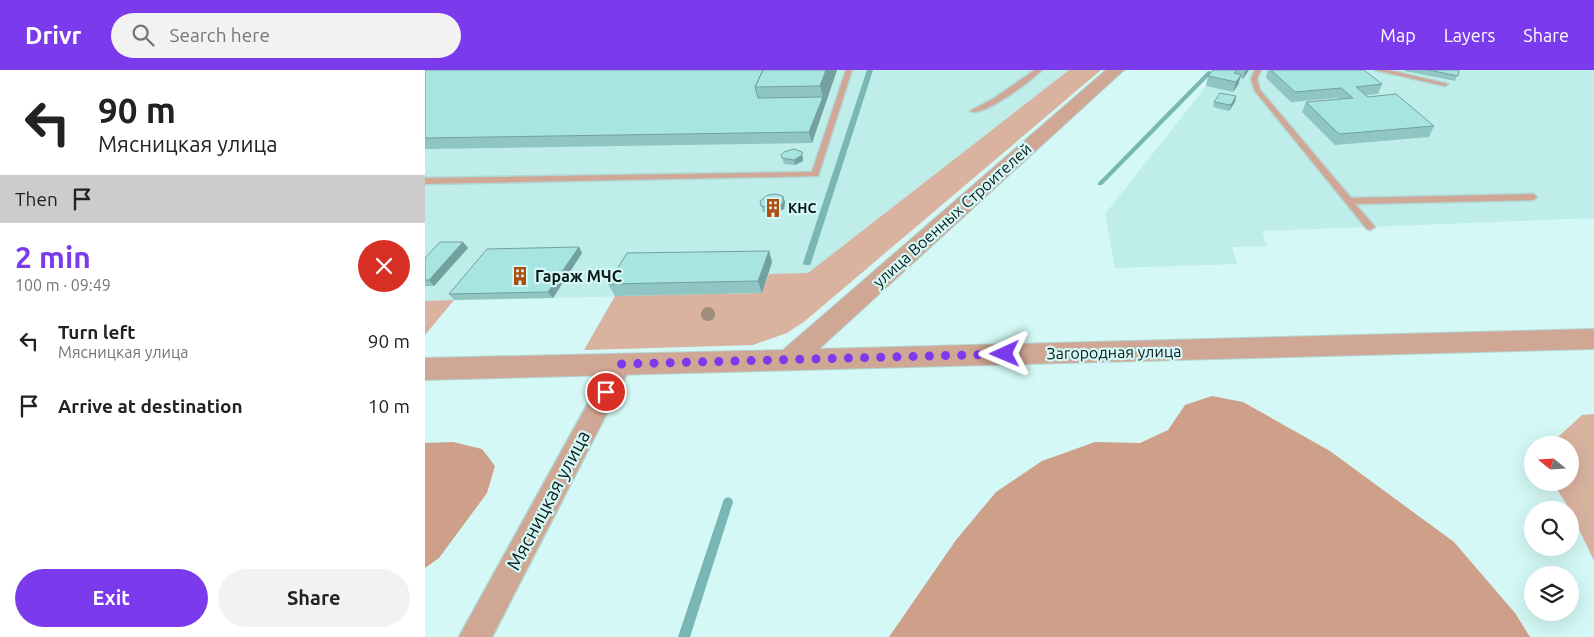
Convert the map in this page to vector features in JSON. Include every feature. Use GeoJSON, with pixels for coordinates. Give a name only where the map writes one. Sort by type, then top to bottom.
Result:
{"type":"FeatureCollection","features":[{"type":"Feature","properties":{"kind":"street","name":"улица Военных Строителей"},"geometry":{"type":"LineString","coordinates":[[789,360],[1115,70]]}},
{"type":"Feature","properties":{"kind":"street","name":"Загородная улица"},"geometry":{"type":"LineString","coordinates":[[425,369],[1594,339]]}},
{"type":"Feature","properties":{"kind":"street","name":"Мясницкая улица"},"geometry":{"type":"LineString","coordinates":[[475,637],[621,364]]}},
{"type":"Feature","properties":{"kind":"lane"},"geometry":{"type":"LineString","coordinates":[[425,181],[815,174],[849,70]]}},
{"type":"Feature","properties":{"kind":"lane"},"geometry":{"type":"LineString","coordinates":[[974,111],[996,101],[1039,70]]}},
{"type":"Feature","properties":{"kind":"lane"},"geometry":{"type":"LineString","coordinates":[[1258,70],[1254,79],[1257,90],[1370,227]]}},
{"type":"Feature","properties":{"kind":"lane"},"geometry":{"type":"LineString","coordinates":[[1378,70],[1445,84]]}},
{"type":"Feature","properties":{"kind":"lane"},"geometry":{"type":"LineString","coordinates":[[1349,201],[1533,197]]}},
{"type":"Feature","properties":{"kind":"shaded area"},"geometry":{"type":"Polygon","coordinates":[[[425,70],[1069,70],[808,273],[762,293],[425,301],[425,70]]]}},
{"type":"Feature","properties":{"kind":"shaded area"},"geometry":{"type":"Polygon","coordinates":[[[1069,70],[1101,70],[805,321],[787,333],[753,345],[584,350],[615,296],[762,293],[769,274],[808,273],[1069,70]]]}},
{"type":"Feature","properties":{"kind":"shaded area"},"geometry":{"type":"Polygon","coordinates":[[[1219,70],[1594,70],[1594,218],[1262,231],[1267,246],[1232,247],[1237,264],[1115,268],[1105,214],[1219,70]]]}},
{"type":"Feature","properties":{"kind":"shaded area"},"geometry":{"type":"Polygon","coordinates":[[[454,300],[425,335],[425,301],[454,300]]]}},
{"type":"Feature","properties":{"kind":"shaded area"},"geometry":{"type":"Polygon","coordinates":[[[1212,396],[1243,402],[1330,451],[1454,542],[1515,613],[1530,637],[889,637],[956,540],[996,492],[1042,461],[1095,442],[1140,443],[1168,430],[1185,405],[1212,396]]]}},
{"type":"Feature","properties":{"kind":"shaded area"},"geometry":{"type":"Polygon","coordinates":[[[1594,414],[1594,561],[1579,529],[1579,501],[1564,501],[1558,491],[1579,491],[1579,436],[1559,436],[1582,415],[1594,414]]]}},
{"type":"Feature","properties":{"kind":"shaded area"},"geometry":{"type":"Polygon","coordinates":[[[453,442],[482,449],[495,466],[487,493],[439,558],[425,568],[425,443],[453,442]]]}},
{"type":"Feature","properties":{"kind":"building"},"geometry":{"type":"Polygon","coordinates":[[[425,70],[763,70],[755,87],[758,98],[823,97],[809,132],[425,138],[425,70]]]}},
{"type":"Feature","properties":{"kind":"building"},"geometry":{"type":"Polygon","coordinates":[[[763,70],[826,70],[820,86],[755,87],[763,70]]]}},
{"type":"Feature","properties":{"kind":"building"},"geometry":{"type":"Polygon","coordinates":[[[1213,70],[1237,70],[1234,73],[1241,75],[1236,82],[1208,76],[1213,70]]]}},
{"type":"Feature","properties":{"kind":"building"},"geometry":{"type":"Polygon","coordinates":[[[1271,70],[1364,70],[1382,84],[1356,87],[1368,97],[1396,94],[1434,126],[1339,134],[1306,102],[1353,98],[1341,88],[1295,92],[1271,70]]]}},
{"type":"Feature","properties":{"kind":"building"},"geometry":{"type":"Polygon","coordinates":[[[1429,70],[1459,70],[1458,76],[1429,70]]]}},
{"type":"Feature","properties":{"kind":"building"},"geometry":{"type":"Polygon","coordinates":[[[1220,93],[1236,96],[1231,105],[1214,102],[1220,93]]]}},
{"type":"Feature","properties":{"kind":"building"},"geometry":{"type":"Polygon","coordinates":[[[794,149],[802,152],[802,155],[794,160],[782,158],[781,155],[784,152],[794,149]]]}},
{"type":"Feature","properties":{"kind":"building"},"geometry":{"type":"Polygon","coordinates":[[[776,194],[783,196],[783,203],[771,208],[761,206],[760,201],[768,195],[776,194]]]}},
{"type":"Feature","properties":{"kind":"building"},"geometry":{"type":"Polygon","coordinates":[[[440,242],[463,242],[429,280],[425,280],[425,258],[440,242]]]}},
{"type":"Feature","properties":{"kind":"building","name":"Гараж МЧС"},"geometry":{"type":"Polygon","coordinates":[[[579,247],[548,292],[449,294],[487,249],[579,247]]]}},
{"type":"Feature","properties":{"kind":"building"},"geometry":{"type":"Polygon","coordinates":[[[769,251],[758,281],[608,284],[627,253],[769,251]]]}},
{"type":"Feature","properties":{"kind":"waterway"},"geometry":{"type":"LineString","coordinates":[[807,263],[870,70]]}},
{"type":"Feature","properties":{"kind":"waterway"},"geometry":{"type":"LineString","coordinates":[[1100,184],[1210,72]]}},
{"type":"Feature","properties":{"kind":"waterway"},"geometry":{"type":"LineString","coordinates":[[684,637],[728,502]]}},
{"type":"Feature","properties":{"kind":"place","name":"КНС"},"geometry":{"type":"Point","coordinates":[773,208]}},
{"type":"Feature","properties":{"kind":"place","name":"Гараж МЧС"},"geometry":{"type":"Point","coordinates":[520,276]}},
{"type":"Feature","properties":{"kind":"route"},"geometry":{"type":"LineString","coordinates":[[606,392],[621,364],[1005,354]]}}]}
